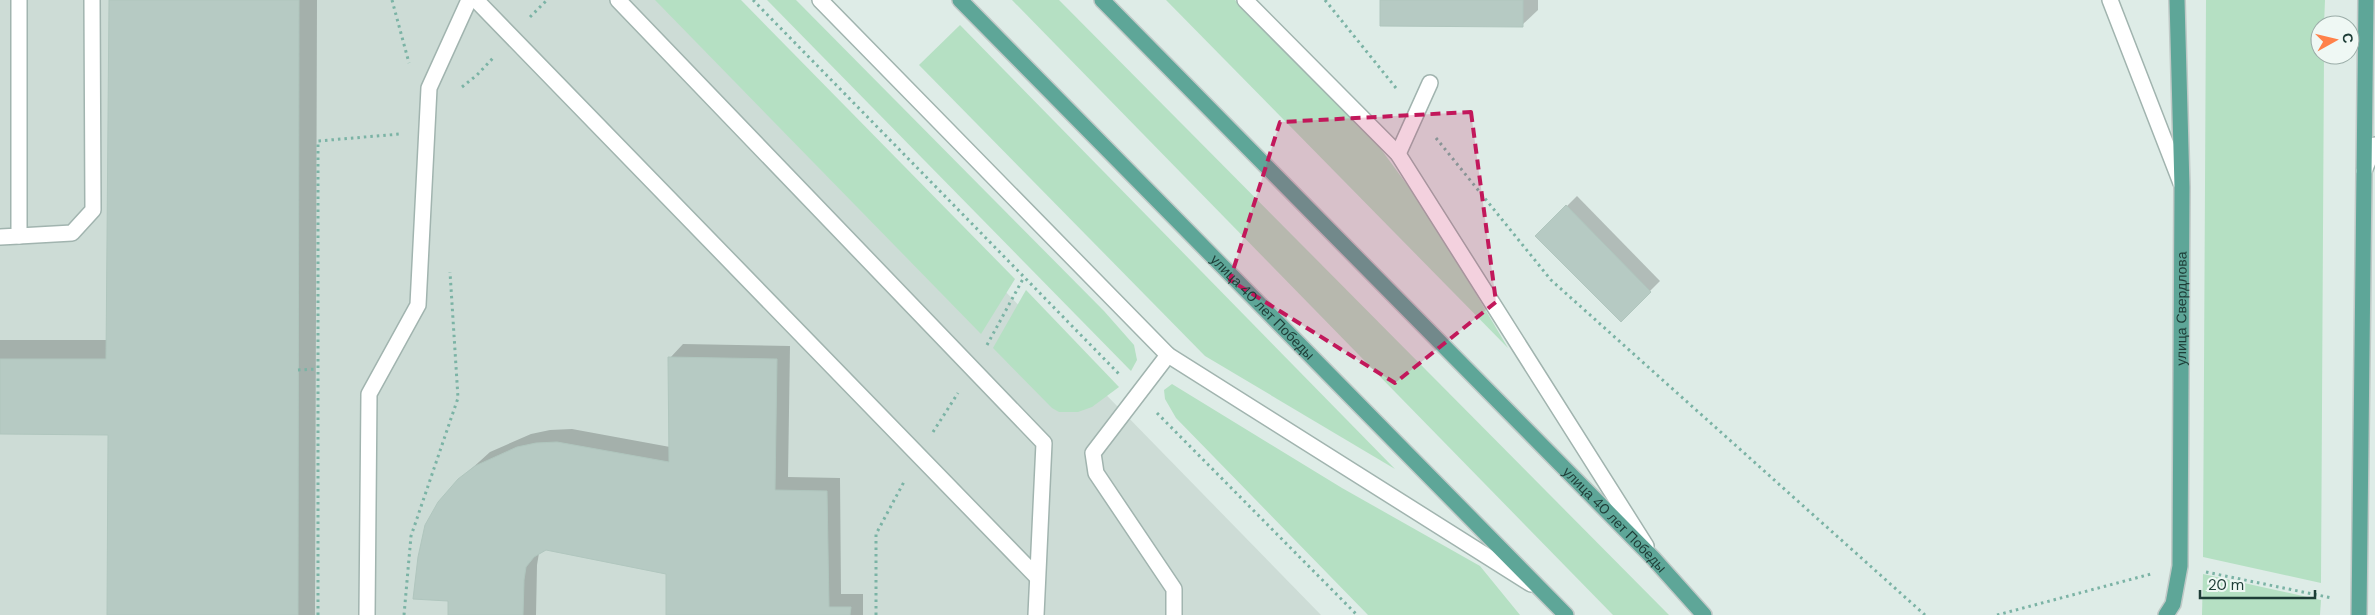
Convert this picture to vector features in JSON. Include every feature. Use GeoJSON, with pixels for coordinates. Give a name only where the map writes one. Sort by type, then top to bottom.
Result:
{"type":"FeatureCollection","features":[{"type":"Feature","properties":{"kind":"main road","name":"улица 40 лет Победы"},"geometry":{"type":"LineString","coordinates":[[960,0],[1566,615]]}},
{"type":"Feature","properties":{"kind":"main road","name":"улица 40 лет Победы"},"geometry":{"type":"LineString","coordinates":[[1102,0],[1653,558],[1704,615]]}},
{"type":"Feature","properties":{"kind":"main road","name":"улица Свердлова"},"geometry":{"type":"LineString","coordinates":[[2166,615],[2173,604],[2180,566],[2182,187],[2177,0]]}},
{"type":"Feature","properties":{"kind":"main road"},"geometry":{"type":"LineString","coordinates":[[2358,609],[2366,0]]}},
{"type":"Feature","properties":{"kind":"street"},"geometry":{"type":"LineString","coordinates":[[19,0],[19,236]]}},
{"type":"Feature","properties":{"kind":"street"},"geometry":{"type":"LineString","coordinates":[[0,237],[72,233],[93,210],[92,0]]}},
{"type":"Feature","properties":{"kind":"street"},"geometry":{"type":"LineString","coordinates":[[368,615],[369,394],[418,305],[429,88],[469,0]]}},
{"type":"Feature","properties":{"kind":"street"},"geometry":{"type":"LineString","coordinates":[[476,0],[1036,576]]}},
{"type":"Feature","properties":{"kind":"street"},"geometry":{"type":"LineString","coordinates":[[618,0],[1044,443],[1036,576],[1036,615]]}},
{"type":"Feature","properties":{"kind":"street"},"geometry":{"type":"LineString","coordinates":[[820,0],[1168,355],[1546,593]]}},
{"type":"Feature","properties":{"kind":"street"},"geometry":{"type":"LineString","coordinates":[[1245,0],[1398,154],[1653,558]]}},
{"type":"Feature","properties":{"kind":"street"},"geometry":{"type":"LineString","coordinates":[[2110,0],[2182,187]]}},
{"type":"Feature","properties":{"kind":"street"},"geometry":{"type":"LineString","coordinates":[[1398,154],[1430,83]]}},
{"type":"Feature","properties":{"kind":"street"},"geometry":{"type":"LineString","coordinates":[[2363,173],[2375,145]]}},
{"type":"Feature","properties":{"kind":"street"},"geometry":{"type":"LineString","coordinates":[[1168,355],[1093,453],[1096,473],[1174,589],[1174,615]]}},
{"type":"Feature","properties":{"kind":"path"},"geometry":{"type":"LineString","coordinates":[[753,0],[1357,615]]}},
{"type":"Feature","properties":{"kind":"path"},"geometry":{"type":"LineString","coordinates":[[1325,0],[1400,93]]}},
{"type":"Feature","properties":{"kind":"path"},"geometry":{"type":"LineString","coordinates":[[318,615],[318,141],[427,131]]}},
{"type":"Feature","properties":{"kind":"path"},"geometry":{"type":"LineString","coordinates":[[1432,132],[1551,280],[1924,615]]}},
{"type":"Feature","properties":{"kind":"path"},"geometry":{"type":"LineString","coordinates":[[298,370],[318,369]]}},
{"type":"Feature","properties":{"kind":"path"},"geometry":{"type":"LineString","coordinates":[[876,615],[876,534],[918,454]]}},
{"type":"Feature","properties":{"kind":"path"},"geometry":{"type":"LineString","coordinates":[[1997,615],[2180,566],[2358,609]]}},
{"type":"Feature","properties":{"kind":"highlighted area"},"geometry":{"type":"Polygon","coordinates":[[[1471,112],[1496,302],[1395,383],[1230,280],[1280,122],[1471,112]]]}},
{"type":"Feature","properties":{"kind":"shaded area"},"geometry":{"type":"Polygon","coordinates":[[[0,0],[721,0],[1321,615],[0,615],[0,0]]]}},
{"type":"Feature","properties":{"kind":"green space"},"geometry":{"type":"Polygon","coordinates":[[[655,0],[741,0],[1015,279],[981,334],[655,0]]]}},
{"type":"Feature","properties":{"kind":"green space"},"geometry":{"type":"Polygon","coordinates":[[[767,0],[796,0],[1104,311],[1134,345],[1137,360],[1131,371],[767,0]]]}},
{"type":"Feature","properties":{"kind":"green space"},"geometry":{"type":"Polygon","coordinates":[[[1012,0],[1059,0],[1669,615],[1613,615],[1012,0]]]}},
{"type":"Feature","properties":{"kind":"green space"},"geometry":{"type":"Polygon","coordinates":[[[1166,0],[1235,0],[1375,141],[1430,216],[1508,348],[1166,0]]]}},
{"type":"Feature","properties":{"kind":"green space"},"geometry":{"type":"Polygon","coordinates":[[[2206,0],[2325,0],[2324,15],[2310,15],[2310,65],[2324,65],[2321,583],[2203,557],[2206,0]]]}},
{"type":"Feature","properties":{"kind":"green space"},"geometry":{"type":"Polygon","coordinates":[[[960,25],[1395,469],[1205,356],[919,65],[960,25]]]}},
{"type":"Feature","properties":{"kind":"green space"},"geometry":{"type":"Polygon","coordinates":[[[1026,290],[1119,387],[1092,407],[1078,412],[1059,412],[1052,408],[993,348],[1026,290]]]}},
{"type":"Feature","properties":{"kind":"green space"},"geometry":{"type":"Polygon","coordinates":[[[1172,384],[1342,488],[1480,566],[1520,615],[1368,615],[1176,418],[1165,399],[1164,390],[1172,384]]]}},
{"type":"Feature","properties":{"kind":"green space"},"geometry":{"type":"Polygon","coordinates":[[[2203,574],[2321,600],[2320,615],[2202,615],[2203,574]]]}},
{"type":"Feature","properties":{"kind":"building"},"geometry":{"type":"Polygon","coordinates":[[[109,0],[299,0],[298,615],[107,615],[108,435],[0,434],[0,359],[106,359],[109,0]]]}},
{"type":"Feature","properties":{"kind":"building"},"geometry":{"type":"Polygon","coordinates":[[[1380,0],[1523,0],[1523,27],[1380,26],[1380,0]]]}},
{"type":"Feature","properties":{"kind":"building"},"geometry":{"type":"Polygon","coordinates":[[[1566,205],[1651,292],[1621,322],[1535,236],[1566,205]]]}},
{"type":"Feature","properties":{"kind":"building"},"geometry":{"type":"Polygon","coordinates":[[[668,357],[777,359],[775,490],[827,491],[829,607],[851,607],[850,615],[666,615],[666,574],[546,550],[534,557],[526,567],[523,615],[448,615],[448,601],[413,599],[418,557],[425,525],[438,502],[458,479],[475,466],[517,447],[536,443],[557,442],[669,462],[668,357]]]}}]}
